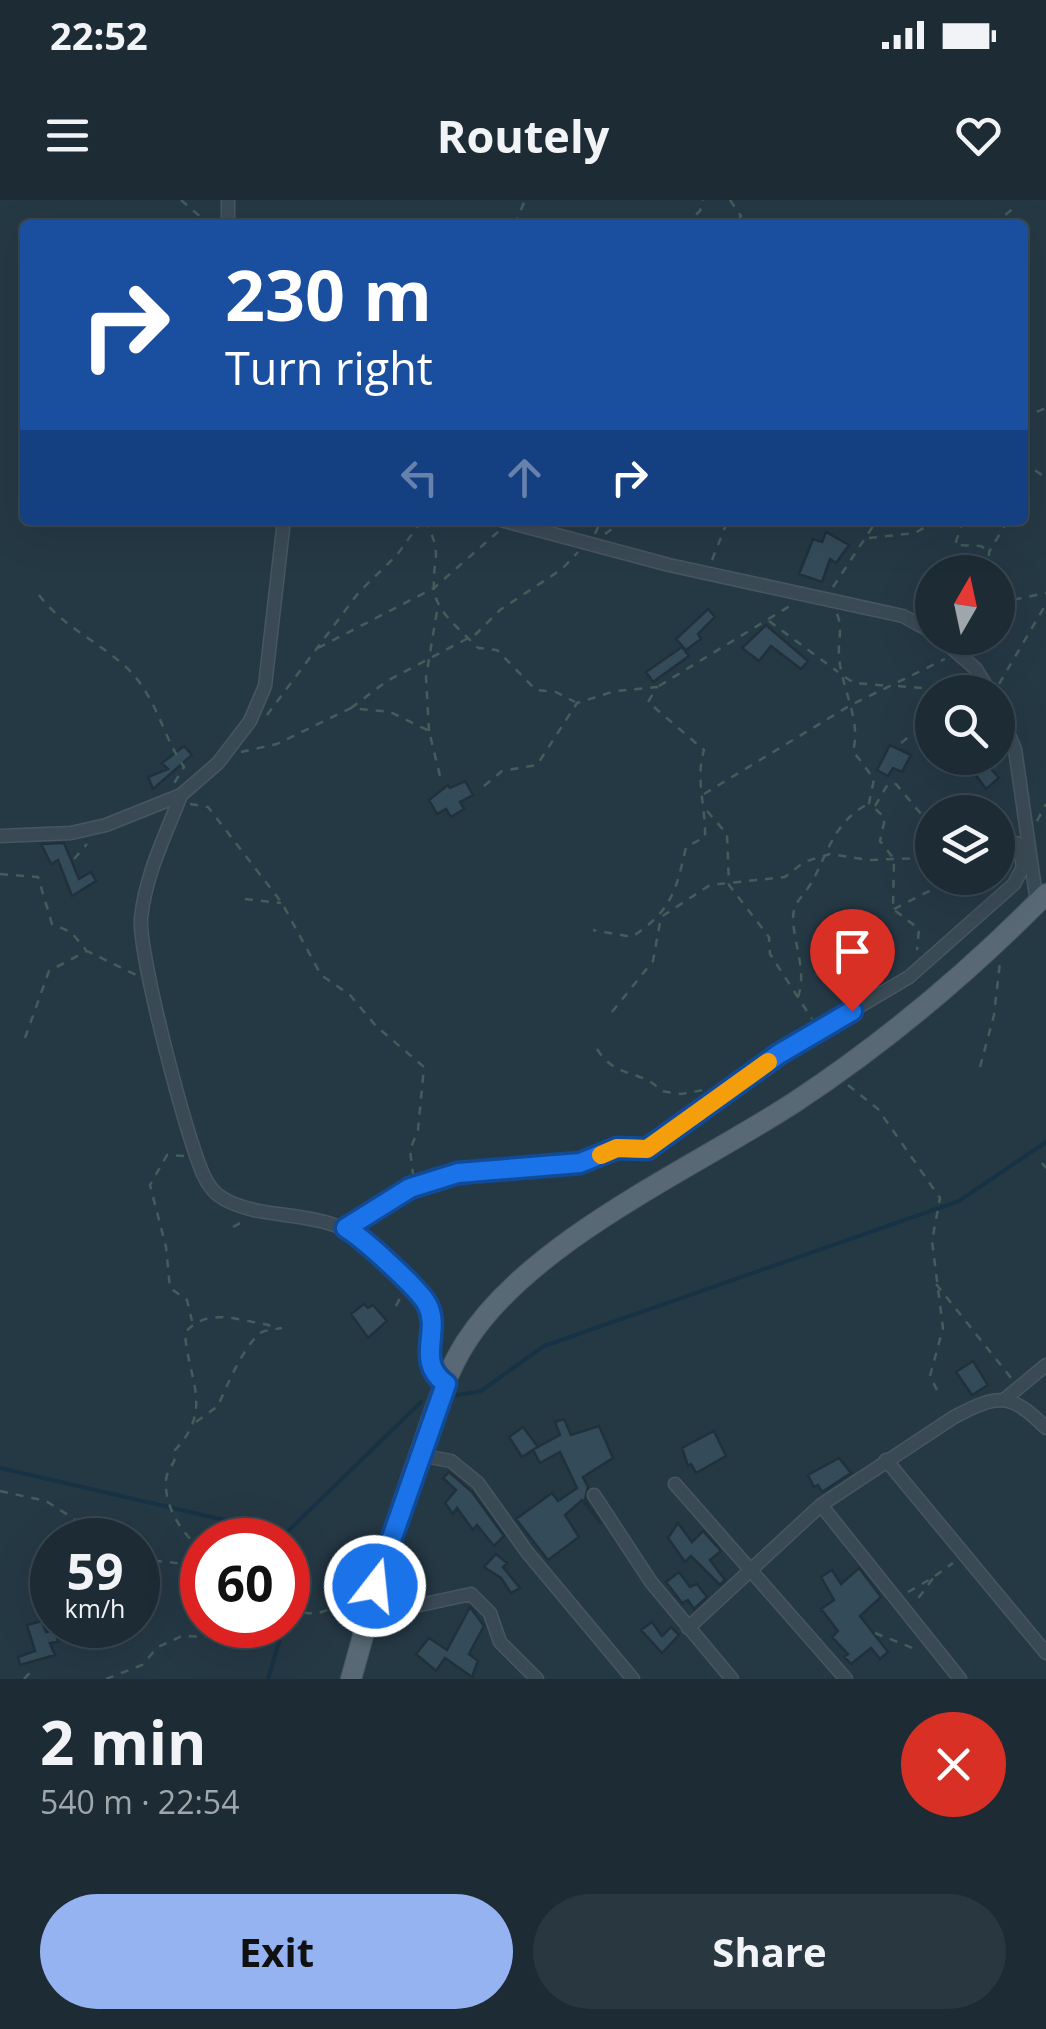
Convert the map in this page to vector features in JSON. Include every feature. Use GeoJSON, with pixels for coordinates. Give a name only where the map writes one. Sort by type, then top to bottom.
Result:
{"type":"FeatureCollection","features":[{"type":"Feature","properties":{"kind":"main road"},"geometry":{"type":"LineString","coordinates":[[351,1679],[368,1608],[419,1454],[465,1343],[484,1317],[534,1268],[607,1217],[835,1074],[905,1023],[1042,899]]}},
{"type":"Feature","properties":{"kind":"street"},"geometry":{"type":"LineString","coordinates":[[0,836],[86,831],[175,800],[218,763],[258,705],[270,661],[284,525]]}},
{"type":"Feature","properties":{"kind":"street"},"geometry":{"type":"LineString","coordinates":[[520,525],[708,574],[902,616],[915,623]]}},
{"type":"Feature","properties":{"kind":"street"},"geometry":{"type":"LineString","coordinates":[[962,655],[978,675]]}},
{"type":"Feature","properties":{"kind":"street"},"geometry":{"type":"LineString","coordinates":[[1015,749],[1042,899]]}},
{"type":"Feature","properties":{"kind":"street"},"geometry":{"type":"LineString","coordinates":[[175,800],[152,864],[141,922],[152,982],[205,1179],[223,1198],[346,1228],[408,1282],[429,1310],[434,1327],[428,1356],[434,1375],[446,1384]]}},
{"type":"Feature","properties":{"kind":"street"},"geometry":{"type":"LineString","coordinates":[[1015,843],[1020,844],[1023,867],[1015,882]]}},
{"type":"Feature","properties":{"kind":"street"},"geometry":{"type":"LineString","coordinates":[[346,1228],[410,1188],[458,1173],[580,1163],[617,1148],[647,1149],[740,1082],[916,972],[1002,895]]}},
{"type":"Feature","properties":{"kind":"street"},"geometry":{"type":"LineString","coordinates":[[688,1628],[820,1505],[976,1405],[1005,1398],[1046,1365]]}},
{"type":"Feature","properties":{"kind":"street"},"geometry":{"type":"LineString","coordinates":[[1005,1398],[1018,1402],[1046,1428]]}},
{"type":"Feature","properties":{"kind":"street"},"geometry":{"type":"LineString","coordinates":[[419,1454],[451,1461],[478,1483],[527,1552],[633,1679]]}},
{"type":"Feature","properties":{"kind":"street"},"geometry":{"type":"LineString","coordinates":[[886,1460],[1046,1653]]}},
{"type":"Feature","properties":{"kind":"street"},"geometry":{"type":"LineString","coordinates":[[675,1484],[846,1679]]}},
{"type":"Feature","properties":{"kind":"street"},"geometry":{"type":"LineString","coordinates":[[594,1495],[628,1552],[732,1679]]}},
{"type":"Feature","properties":{"kind":"street"},"geometry":{"type":"LineString","coordinates":[[820,1505],[960,1679]]}},
{"type":"Feature","properties":{"kind":"street"},"geometry":{"type":"LineString","coordinates":[[375,1586],[420,1606],[471,1594],[490,1613],[500,1642],[537,1679]]}},
{"type":"Feature","properties":{"kind":"path"},"geometry":{"type":"LineString","coordinates":[[181,200],[204,220]]}},
{"type":"Feature","properties":{"kind":"path"},"geometry":{"type":"LineString","coordinates":[[999,220],[1014,208]]}},
{"type":"Feature","properties":{"kind":"path"},"geometry":{"type":"LineString","coordinates":[[261,722],[419,525]]}},
{"type":"Feature","properties":{"kind":"path"},"geometry":{"type":"LineString","coordinates":[[425,525],[438,553],[433,657],[426,677],[429,731],[440,776]]}},
{"type":"Feature","properties":{"kind":"path"},"geometry":{"type":"LineString","coordinates":[[317,648],[434,588],[501,525]]}},
{"type":"Feature","properties":{"kind":"path"},"geometry":{"type":"LineString","coordinates":[[250,737],[239,752],[278,744],[351,708],[361,697],[468,637],[618,525]]}},
{"type":"Feature","properties":{"kind":"path"},"geometry":{"type":"LineString","coordinates":[[708,574],[726,525]]}},
{"type":"Feature","properties":{"kind":"path"},"geometry":{"type":"LineString","coordinates":[[798,997],[802,974],[794,936],[794,904],[809,888],[836,834],[869,803],[874,779],[853,751],[857,738],[842,674],[842,624],[826,599],[874,525]]}},
{"type":"Feature","properties":{"kind":"path"},"geometry":{"type":"LineString","coordinates":[[867,538],[915,533],[929,525]]}},
{"type":"Feature","properties":{"kind":"path"},"geometry":{"type":"LineString","coordinates":[[961,525],[954,544],[981,546],[989,552],[1005,525]]}},
{"type":"Feature","properties":{"kind":"path"},"geometry":{"type":"LineString","coordinates":[[1015,599],[1046,593]]}},
{"type":"Feature","properties":{"kind":"path"},"geometry":{"type":"LineString","coordinates":[[39,594],[58,618],[102,644],[156,705],[184,767],[175,800],[208,807],[282,903],[321,976],[350,995],[376,1026],[424,1067],[418,1130],[410,1150],[410,1188]]}},
{"type":"Feature","properties":{"kind":"path"},"geometry":{"type":"LineString","coordinates":[[612,1012],[653,961],[661,917],[679,878],[686,847],[705,836],[706,810],[698,771],[704,750],[648,702],[657,688],[806,595]]}},
{"type":"Feature","properties":{"kind":"path"},"geometry":{"type":"LineString","coordinates":[[438,604],[478,648],[497,650],[536,690],[556,692],[577,703]]}},
{"type":"Feature","properties":{"kind":"path"},"geometry":{"type":"LineString","coordinates":[[1000,675],[1039,621],[1046,604]]}},
{"type":"Feature","properties":{"kind":"path"},"geometry":{"type":"LineString","coordinates":[[769,621],[854,684],[915,687]]}},
{"type":"Feature","properties":{"kind":"path"},"geometry":{"type":"LineString","coordinates":[[1039,621],[1046,624]]}},
{"type":"Feature","properties":{"kind":"path"},"geometry":{"type":"LineString","coordinates":[[702,794],[849,706],[953,655]]}},
{"type":"Feature","properties":{"kind":"path"},"geometry":{"type":"LineString","coordinates":[[484,786],[502,771],[537,765],[577,703],[615,691],[657,688]]}},
{"type":"Feature","properties":{"kind":"path"},"geometry":{"type":"LineString","coordinates":[[351,708],[390,712],[429,731]]}},
{"type":"Feature","properties":{"kind":"path"},"geometry":{"type":"LineString","coordinates":[[900,743],[915,732]]}},
{"type":"Feature","properties":{"kind":"path"},"geometry":{"type":"LineString","coordinates":[[874,808],[888,784],[896,784],[915,807]]}},
{"type":"Feature","properties":{"kind":"path"},"geometry":{"type":"LineString","coordinates":[[869,803],[885,818],[880,840],[894,859],[893,910]]}},
{"type":"Feature","properties":{"kind":"path"},"geometry":{"type":"LineString","coordinates":[[706,810],[728,834],[729,885],[769,938],[770,954],[820,1030]]}},
{"type":"Feature","properties":{"kind":"path"},"geometry":{"type":"LineString","coordinates":[[593,930],[632,936],[710,885],[785,877],[804,862],[830,854],[915,858]]}},
{"type":"Feature","properties":{"kind":"path"},"geometry":{"type":"LineString","coordinates":[[0,874],[38,878],[52,924],[71,932],[87,951],[152,982]]}},
{"type":"Feature","properties":{"kind":"path"},"geometry":{"type":"LineString","coordinates":[[893,910],[922,895]]}},
{"type":"Feature","properties":{"kind":"path"},"geometry":{"type":"LineString","coordinates":[[245,899],[282,903]]}},
{"type":"Feature","properties":{"kind":"path"},"geometry":{"type":"LineString","coordinates":[[893,910],[919,929],[916,972]]}},
{"type":"Feature","properties":{"kind":"path"},"geometry":{"type":"LineString","coordinates":[[980,1066],[998,988],[998,941]]}},
{"type":"Feature","properties":{"kind":"path"},"geometry":{"type":"LineString","coordinates":[[26,1038],[49,971],[87,951]]}},
{"type":"Feature","properties":{"kind":"path"},"geometry":{"type":"LineString","coordinates":[[597,1050],[606,1065],[655,1083],[662,1091],[681,1094],[740,1082]]}},
{"type":"Feature","properties":{"kind":"path"},"geometry":{"type":"LineString","coordinates":[[835,1074],[878,1110],[940,1198],[933,1226],[935,1283],[943,1328],[930,1376],[937,1390]]}},
{"type":"Feature","properties":{"kind":"path"},"geometry":{"type":"LineString","coordinates":[[195,1153],[176,1158],[167,1155],[150,1185],[166,1247],[170,1288],[187,1300],[193,1323],[184,1338],[198,1394],[196,1422]]}},
{"type":"Feature","properties":{"kind":"path"},"geometry":{"type":"LineString","coordinates":[[1042,1162],[1046,1168]]}},
{"type":"Feature","properties":{"kind":"path"},"geometry":{"type":"LineString","coordinates":[[396,1306],[408,1282]]}},
{"type":"Feature","properties":{"kind":"path"},"geometry":{"type":"LineString","coordinates":[[935,1283],[960,1319],[1020,1386]]}},
{"type":"Feature","properties":{"kind":"path"},"geometry":{"type":"LineString","coordinates":[[193,1323],[239,1316],[269,1325],[271,1331]]}},
{"type":"Feature","properties":{"kind":"path"},"geometry":{"type":"LineString","coordinates":[[180,1521],[169,1507],[166,1480],[176,1460],[175,1450],[196,1422],[218,1406],[223,1388],[250,1344],[263,1330],[282,1328]]}},
{"type":"Feature","properties":{"kind":"path"},"geometry":{"type":"LineString","coordinates":[[0,1492],[46,1501],[73,1518]]}},
{"type":"Feature","properties":{"kind":"path"},"geometry":{"type":"LineString","coordinates":[[898,1598],[966,1553]]}},
{"type":"Feature","properties":{"kind":"path"},"geometry":{"type":"LineString","coordinates":[[909,1611],[934,1577]]}},
{"type":"Feature","properties":{"kind":"path"},"geometry":{"type":"LineString","coordinates":[[310,1613],[354,1601],[368,1608]]}},
{"type":"Feature","properties":{"kind":"path"},"geometry":{"type":"LineString","coordinates":[[875,1632],[915,1649],[926,1636]]}},
{"type":"Feature","properties":{"kind":"path"},"geometry":{"type":"LineString","coordinates":[[106,1679],[142,1665],[158,1647],[180,1637]]}},
{"type":"Feature","properties":{"kind":"path"},"geometry":{"type":"LineString","coordinates":[[24,1679],[34,1668]]}},
{"type":"Feature","properties":{"kind":"building"},"geometry":{"type":"Polygon","coordinates":[[[826,532],[849,545],[836,563],[830,559],[822,582],[799,574],[813,539],[822,542],[826,532]]]}},
{"type":"Feature","properties":{"kind":"building"},"geometry":{"type":"Polygon","coordinates":[[[708,609],[715,617],[698,634],[701,639],[686,650],[676,639],[708,609]]]}},
{"type":"Feature","properties":{"kind":"building"},"geometry":{"type":"Polygon","coordinates":[[[766,625],[808,661],[801,669],[771,646],[759,661],[742,648],[766,625]]]}},
{"type":"Feature","properties":{"kind":"building"},"geometry":{"type":"Polygon","coordinates":[[[682,647],[689,656],[653,682],[646,672],[682,647]]]}},
{"type":"Feature","properties":{"kind":"building"},"geometry":{"type":"Polygon","coordinates":[[[890,745],[911,755],[902,772],[893,768],[888,776],[877,770],[890,745]]]}},
{"type":"Feature","properties":{"kind":"building"},"geometry":{"type":"Polygon","coordinates":[[[184,746],[192,755],[153,789],[148,777],[168,769],[162,763],[184,746]]]}},
{"type":"Feature","properties":{"kind":"building"},"geometry":{"type":"Polygon","coordinates":[[[976,775],[999,778],[986,789],[976,775]]]}},
{"type":"Feature","properties":{"kind":"building"},"geometry":{"type":"Polygon","coordinates":[[[465,781],[473,795],[460,802],[464,809],[451,817],[446,809],[437,814],[429,800],[448,785],[450,788],[465,781]]]}},
{"type":"Feature","properties":{"kind":"building"},"geometry":{"type":"Polygon","coordinates":[[[64,843],[79,879],[91,872],[96,881],[72,896],[58,860],[51,864],[41,844],[64,843]]]}},
{"type":"Feature","properties":{"kind":"building"},"geometry":{"type":"Polygon","coordinates":[[[364,1304],[368,1308],[373,1305],[387,1321],[368,1338],[351,1314],[364,1304]]]}},
{"type":"Feature","properties":{"kind":"building"},"geometry":{"type":"Polygon","coordinates":[[[973,1361],[988,1385],[972,1395],[956,1372],[973,1361]]]}},
{"type":"Feature","properties":{"kind":"building"},"geometry":{"type":"Polygon","coordinates":[[[564,1419],[571,1435],[599,1426],[613,1458],[583,1477],[588,1487],[585,1500],[601,1524],[582,1500],[565,1515],[579,1537],[548,1560],[516,1519],[552,1493],[558,1501],[577,1488],[560,1452],[540,1463],[533,1450],[522,1457],[509,1437],[523,1427],[538,1447],[560,1435],[555,1422],[564,1419]]]}},
{"type":"Feature","properties":{"kind":"building"},"geometry":{"type":"Polygon","coordinates":[[[714,1431],[726,1456],[696,1473],[691,1464],[688,1466],[682,1448],[714,1431]]]}},
{"type":"Feature","properties":{"kind":"building"},"geometry":{"type":"Polygon","coordinates":[[[839,1458],[851,1473],[822,1492],[818,1485],[814,1487],[808,1475],[839,1458]]]}},
{"type":"Feature","properties":{"kind":"building"},"geometry":{"type":"Polygon","coordinates":[[[449,1472],[472,1492],[504,1536],[494,1546],[477,1525],[473,1530],[457,1508],[453,1514],[445,1503],[456,1490],[443,1478],[449,1472]]]}},
{"type":"Feature","properties":{"kind":"building"},"geometry":{"type":"Polygon","coordinates":[[[678,1523],[692,1542],[703,1531],[721,1551],[710,1560],[725,1580],[720,1585],[691,1556],[685,1562],[668,1538],[678,1523]]]}},
{"type":"Feature","properties":{"kind":"building"},"geometry":{"type":"Polygon","coordinates":[[[496,1554],[507,1563],[503,1567],[520,1588],[511,1593],[501,1578],[484,1567],[496,1554]]]}},
{"type":"Feature","properties":{"kind":"building"},"geometry":{"type":"Polygon","coordinates":[[[859,1568],[881,1597],[860,1616],[888,1652],[880,1659],[871,1648],[851,1664],[844,1657],[848,1654],[832,1637],[838,1631],[821,1609],[834,1600],[821,1577],[832,1570],[841,1584],[859,1568]]]}},
{"type":"Feature","properties":{"kind":"building"},"geometry":{"type":"Polygon","coordinates":[[[679,1572],[690,1587],[697,1584],[707,1597],[694,1609],[688,1600],[682,1603],[666,1582],[679,1572]]]}},
{"type":"Feature","properties":{"kind":"building"},"geometry":{"type":"Polygon","coordinates":[[[470,1607],[484,1626],[469,1654],[478,1661],[472,1677],[445,1658],[436,1671],[416,1654],[429,1638],[447,1650],[470,1607]]]}},
{"type":"Feature","properties":{"kind":"building"},"geometry":{"type":"Polygon","coordinates":[[[652,1622],[662,1636],[671,1627],[679,1635],[662,1653],[641,1630],[652,1622]]]}},
{"type":"Feature","properties":{"kind":"building"},"geometry":{"type":"Polygon","coordinates":[[[34,1648],[52,1648],[55,1655],[20,1665],[18,1657],[35,1651],[34,1648]]]}},
{"type":"Feature","properties":{"kind":"waterway"},"geometry":{"type":"LineString","coordinates":[[447,1397],[481,1391],[544,1346],[959,1201],[1046,1142]]}},
{"type":"Feature","properties":{"kind":"waterway"},"geometry":{"type":"LineString","coordinates":[[0,1468],[285,1534],[421,1402]]}},
{"type":"Feature","properties":{"kind":"waterway"},"geometry":{"type":"LineString","coordinates":[[268,1679],[277,1648]]}},
{"type":"Feature","properties":{"kind":"slow traffic"},"geometry":{"type":"LineString","coordinates":[[601,1155],[617,1148],[647,1149],[768,1062]]}},
{"type":"Feature","properties":{"kind":"route"},"geometry":{"type":"LineString","coordinates":[[375,1586],[446,1384],[434,1375],[428,1356],[434,1327],[427,1304],[408,1282],[346,1228],[410,1188],[458,1173],[488,1174],[530,1164],[580,1163],[617,1148],[647,1149],[779,1054],[852,1011]]}}]}
